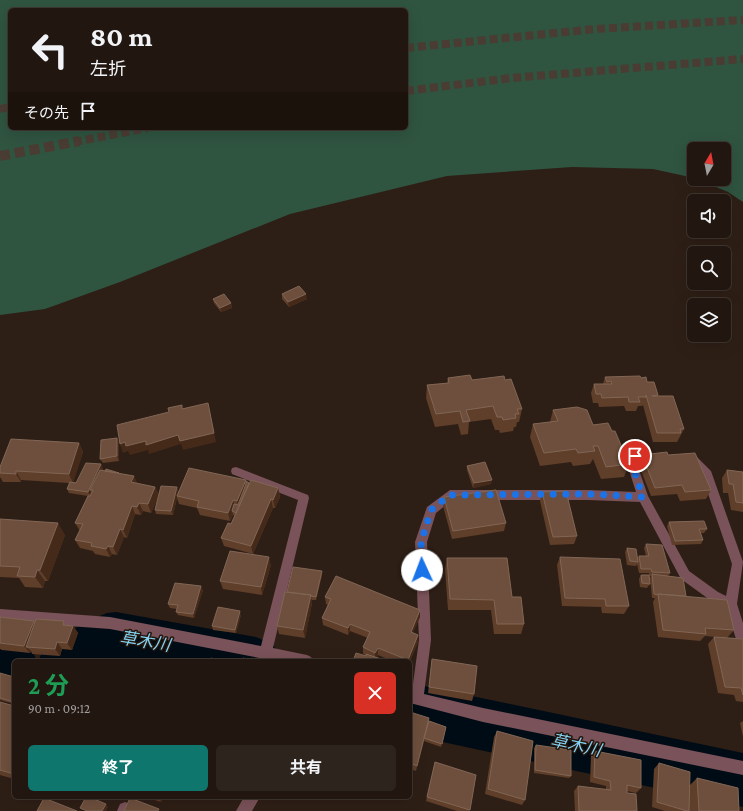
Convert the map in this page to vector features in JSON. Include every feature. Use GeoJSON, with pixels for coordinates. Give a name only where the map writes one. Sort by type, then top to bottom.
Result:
{"type":"FeatureCollection","features":[{"type":"Feature","properties":{"kind":"street"},"geometry":{"type":"LineString","coordinates":[[663,458],[635,456],[632,464],[643,497],[685,575],[714,596],[731,604]]}},
{"type":"Feature","properties":{"kind":"street"},"geometry":{"type":"LineString","coordinates":[[685,459],[692,459],[707,474],[738,564],[731,604],[743,642]]}},
{"type":"Feature","properties":{"kind":"street"},"geometry":{"type":"LineString","coordinates":[[236,471],[304,498],[266,653]]}},
{"type":"Feature","properties":{"kind":"street"},"geometry":{"type":"LineString","coordinates":[[643,497],[588,494],[450,495],[431,510],[421,542],[425,640],[414,698],[484,715],[743,768]]}},
{"type":"Feature","properties":{"kind":"street"},"geometry":{"type":"LineString","coordinates":[[0,614],[110,623],[297,659]]}},
{"type":"Feature","properties":{"kind":"street"},"geometry":{"type":"LineString","coordinates":[[242,811],[251,799]]}},
{"type":"Feature","properties":{"kind":"green space"},"geometry":{"type":"Polygon","coordinates":[[[0,0],[743,0],[743,202],[728,192],[714,186],[731,186],[731,142],[687,142],[687,176],[653,169],[572,167],[447,176],[290,214],[120,282],[45,309],[0,315],[0,0]]]}},
{"type":"Feature","properties":{"kind":"building"},"geometry":{"type":"Polygon","coordinates":[[[299,286],[306,294],[288,302],[282,294],[299,286]]]}},
{"type":"Feature","properties":{"kind":"building"},"geometry":{"type":"Polygon","coordinates":[[[224,294],[231,303],[220,308],[213,299],[224,294]]]}},
{"type":"Feature","properties":{"kind":"building"},"geometry":{"type":"Polygon","coordinates":[[[470,375],[472,380],[504,376],[505,380],[511,379],[522,409],[517,409],[519,414],[515,414],[516,418],[503,420],[502,417],[497,417],[493,406],[466,410],[470,421],[463,422],[460,411],[436,414],[427,385],[449,383],[448,378],[470,375]]]}},
{"type":"Feature","properties":{"kind":"building"},"geometry":{"type":"Polygon","coordinates":[[[640,376],[641,378],[646,377],[647,382],[654,382],[658,395],[652,396],[673,396],[684,429],[680,429],[681,433],[657,433],[646,395],[646,397],[638,397],[640,402],[629,402],[628,397],[602,398],[601,394],[596,394],[594,384],[612,384],[611,381],[607,382],[605,377],[640,376]]]}},
{"type":"Feature","properties":{"kind":"building"},"geometry":{"type":"Polygon","coordinates":[[[208,403],[214,433],[180,441],[178,435],[146,445],[146,441],[126,446],[125,442],[120,444],[117,425],[169,412],[168,408],[182,405],[182,409],[208,403]]]}},
{"type":"Feature","properties":{"kind":"building"},"geometry":{"type":"Polygon","coordinates":[[[577,407],[587,410],[593,425],[608,423],[612,431],[615,431],[629,464],[606,467],[598,446],[593,446],[595,451],[578,453],[576,449],[544,453],[533,424],[558,421],[553,410],[577,407]]]}},
{"type":"Feature","properties":{"kind":"building"},"geometry":{"type":"Polygon","coordinates":[[[117,438],[117,456],[100,459],[101,440],[117,438]]]}},
{"type":"Feature","properties":{"kind":"building"},"geometry":{"type":"Polygon","coordinates":[[[11,439],[79,443],[69,474],[16,471],[16,474],[0,473],[0,467],[11,439]]]}},
{"type":"Feature","properties":{"kind":"building"},"geometry":{"type":"Polygon","coordinates":[[[667,452],[668,455],[695,453],[711,490],[685,492],[682,485],[655,488],[642,455],[667,452]]]}},
{"type":"Feature","properties":{"kind":"building"},"geometry":{"type":"Polygon","coordinates":[[[485,462],[492,480],[474,483],[467,466],[485,462]]]}},
{"type":"Feature","properties":{"kind":"building"},"geometry":{"type":"Polygon","coordinates":[[[86,463],[101,464],[88,492],[67,489],[70,482],[76,483],[86,463]]]}},
{"type":"Feature","properties":{"kind":"building"},"geometry":{"type":"Polygon","coordinates":[[[189,468],[246,480],[237,501],[233,500],[228,513],[197,507],[199,501],[177,496],[189,468]]]}},
{"type":"Feature","properties":{"kind":"building"},"geometry":{"type":"Polygon","coordinates":[[[106,469],[119,473],[105,471],[106,469]]]}},
{"type":"Feature","properties":{"kind":"building"},"geometry":{"type":"Polygon","coordinates":[[[100,470],[134,476],[131,482],[155,487],[148,504],[139,503],[137,507],[132,506],[123,530],[120,529],[113,547],[108,546],[106,549],[91,546],[92,543],[75,540],[83,524],[75,523],[88,496],[90,496],[93,490],[90,490],[100,470]]]}},
{"type":"Feature","properties":{"kind":"building"},"geometry":{"type":"Polygon","coordinates":[[[727,470],[743,472],[743,503],[736,502],[733,484],[729,484],[727,470]]]}},
{"type":"Feature","properties":{"kind":"building"},"geometry":{"type":"Polygon","coordinates":[[[251,480],[278,488],[273,500],[271,499],[251,546],[221,538],[228,523],[231,524],[251,480]]]}},
{"type":"Feature","properties":{"kind":"building"},"geometry":{"type":"Polygon","coordinates":[[[246,481],[249,483],[236,513],[232,511],[234,504],[238,505],[246,481]]]}},
{"type":"Feature","properties":{"kind":"building"},"geometry":{"type":"Polygon","coordinates":[[[161,486],[177,487],[171,511],[155,510],[161,486]]]}},
{"type":"Feature","properties":{"kind":"building"},"geometry":{"type":"Polygon","coordinates":[[[496,490],[506,523],[453,531],[444,497],[496,490]]]}},
{"type":"Feature","properties":{"kind":"building"},"geometry":{"type":"Polygon","coordinates":[[[566,491],[577,536],[553,537],[542,492],[566,491]]]}},
{"type":"Feature","properties":{"kind":"building"},"geometry":{"type":"Polygon","coordinates":[[[0,519],[58,523],[40,570],[37,570],[35,577],[17,576],[20,567],[0,566],[0,519]]]}},
{"type":"Feature","properties":{"kind":"building"},"geometry":{"type":"Polygon","coordinates":[[[704,521],[707,529],[699,529],[703,540],[675,541],[669,522],[704,521]]]}},
{"type":"Feature","properties":{"kind":"building"},"geometry":{"type":"Polygon","coordinates":[[[646,544],[662,545],[670,573],[652,572],[651,569],[641,569],[639,556],[649,556],[646,544]]]}},
{"type":"Feature","properties":{"kind":"building"},"geometry":{"type":"Polygon","coordinates":[[[627,548],[636,549],[638,562],[630,561],[627,548]]]}},
{"type":"Feature","properties":{"kind":"building"},"geometry":{"type":"Polygon","coordinates":[[[230,551],[269,557],[261,587],[220,581],[230,551]]]}},
{"type":"Feature","properties":{"kind":"building"},"geometry":{"type":"Polygon","coordinates":[[[560,557],[620,559],[629,606],[606,606],[605,599],[565,598],[560,557]]]}},
{"type":"Feature","properties":{"kind":"building"},"geometry":{"type":"Polygon","coordinates":[[[447,558],[507,558],[512,597],[521,597],[524,624],[497,624],[494,600],[450,599],[447,558]]]}},
{"type":"Feature","properties":{"kind":"building"},"geometry":{"type":"Polygon","coordinates":[[[293,567],[322,571],[316,597],[287,592],[293,567]]]}},
{"type":"Feature","properties":{"kind":"building"},"geometry":{"type":"Polygon","coordinates":[[[652,574],[683,578],[686,596],[654,594],[652,574]]]}},
{"type":"Feature","properties":{"kind":"building"},"geometry":{"type":"Polygon","coordinates":[[[641,575],[649,575],[650,584],[642,583],[641,575]]]}},
{"type":"Feature","properties":{"kind":"building"},"geometry":{"type":"Polygon","coordinates":[[[336,576],[420,610],[411,632],[418,635],[408,659],[378,648],[375,653],[363,647],[370,632],[350,624],[348,628],[322,618],[331,599],[325,597],[336,576]]]}},
{"type":"Feature","properties":{"kind":"building"},"geometry":{"type":"Polygon","coordinates":[[[175,583],[201,586],[193,614],[176,612],[178,605],[168,604],[175,583]]]}},
{"type":"Feature","properties":{"kind":"building"},"geometry":{"type":"Polygon","coordinates":[[[285,592],[311,595],[303,630],[277,626],[285,592]]]}},
{"type":"Feature","properties":{"kind":"building"},"geometry":{"type":"Polygon","coordinates":[[[658,594],[727,600],[734,630],[705,628],[706,634],[663,630],[658,594]]]}},
{"type":"Feature","properties":{"kind":"building"},"geometry":{"type":"Polygon","coordinates":[[[218,607],[240,611],[235,630],[212,626],[218,607]]]}},
{"type":"Feature","properties":{"kind":"building"},"geometry":{"type":"Polygon","coordinates":[[[0,617],[34,621],[24,646],[0,643],[0,617]]]}},
{"type":"Feature","properties":{"kind":"building"},"geometry":{"type":"Polygon","coordinates":[[[36,619],[64,621],[63,625],[73,626],[67,643],[57,642],[55,649],[26,647],[36,619]]]}},
{"type":"Feature","properties":{"kind":"building"},"geometry":{"type":"Polygon","coordinates":[[[714,637],[743,639],[743,695],[741,688],[725,687],[714,637]]]}},
{"type":"Feature","properties":{"kind":"building"},"geometry":{"type":"Polygon","coordinates":[[[356,653],[366,656],[366,654],[381,659],[354,659],[356,653]]]}},
{"type":"Feature","properties":{"kind":"building"},"geometry":{"type":"Polygon","coordinates":[[[432,659],[477,666],[474,694],[429,687],[432,659]]]}},
{"type":"Feature","properties":{"kind":"building"},"geometry":{"type":"Polygon","coordinates":[[[0,673],[12,676],[12,701],[0,698],[0,673]]]}},
{"type":"Feature","properties":{"kind":"building"},"geometry":{"type":"Polygon","coordinates":[[[0,702],[12,705],[12,773],[0,770],[0,702]]]}},
{"type":"Feature","properties":{"kind":"building"},"geometry":{"type":"Polygon","coordinates":[[[412,713],[429,718],[417,766],[412,764],[412,713]]]}},
{"type":"Feature","properties":{"kind":"building"},"geometry":{"type":"Polygon","coordinates":[[[429,721],[446,727],[442,744],[424,738],[429,721]]]}},
{"type":"Feature","properties":{"kind":"building"},"geometry":{"type":"Polygon","coordinates":[[[497,731],[533,741],[525,800],[488,789],[497,731]]]}},
{"type":"Feature","properties":{"kind":"building"},"geometry":{"type":"Polygon","coordinates":[[[536,745],[571,750],[571,776],[535,770],[536,745]]]}},
{"type":"Feature","properties":{"kind":"building"},"geometry":{"type":"Polygon","coordinates":[[[595,751],[641,760],[641,788],[627,785],[627,793],[636,794],[637,811],[579,811],[578,786],[611,790],[610,781],[594,777],[595,751]]]}},
{"type":"Feature","properties":{"kind":"building"},"geometry":{"type":"Polygon","coordinates":[[[435,762],[476,775],[470,810],[427,797],[435,762]]]}},
{"type":"Feature","properties":{"kind":"building"},"geometry":{"type":"Polygon","coordinates":[[[659,763],[690,772],[689,811],[657,802],[659,763]]]}},
{"type":"Feature","properties":{"kind":"building"},"geometry":{"type":"Polygon","coordinates":[[[697,778],[738,788],[739,811],[699,811],[697,778]]]}},
{"type":"Feature","properties":{"kind":"building"},"geometry":{"type":"Polygon","coordinates":[[[43,799],[47,799],[77,811],[37,811],[43,799]]]}},
{"type":"Feature","properties":{"kind":"building"},"geometry":{"type":"Polygon","coordinates":[[[85,799],[94,799],[106,804],[102,811],[87,811],[80,808],[85,799]]]}},
{"type":"Feature","properties":{"kind":"building"},"geometry":{"type":"Polygon","coordinates":[[[130,799],[159,809],[158,811],[124,811],[130,799]]]}},
{"type":"Feature","properties":{"kind":"waterway","name":"草木川"},"geometry":{"type":"LineString","coordinates":[[67,659],[107,636],[116,635],[245,659]]}},
{"type":"Feature","properties":{"kind":"waterway","name":"草木川"},"geometry":{"type":"LineString","coordinates":[[0,657],[12,664]]}},
{"type":"Feature","properties":{"kind":"waterway","name":"草木川"},"geometry":{"type":"LineString","coordinates":[[412,709],[743,780]]}},
{"type":"Feature","properties":{"kind":"tunnel"},"geometry":{"type":"LineString","coordinates":[[408,48],[595,29],[743,20]]}},
{"type":"Feature","properties":{"kind":"tunnel"},"geometry":{"type":"LineString","coordinates":[[408,91],[511,78],[743,59]]}},
{"type":"Feature","properties":{"kind":"tunnel"},"geometry":{"type":"LineString","coordinates":[[0,109],[8,107]]}},
{"type":"Feature","properties":{"kind":"tunnel"},"geometry":{"type":"LineString","coordinates":[[74,142],[137,130]]}},
{"type":"Feature","properties":{"kind":"tunnel"},"geometry":{"type":"LineString","coordinates":[[0,156],[79,141]]}},
{"type":"Feature","properties":{"kind":"route"},"geometry":{"type":"LineString","coordinates":[[422,570],[421,542],[431,510],[450,495],[588,494],[643,497],[632,464],[635,456]]}}]}
